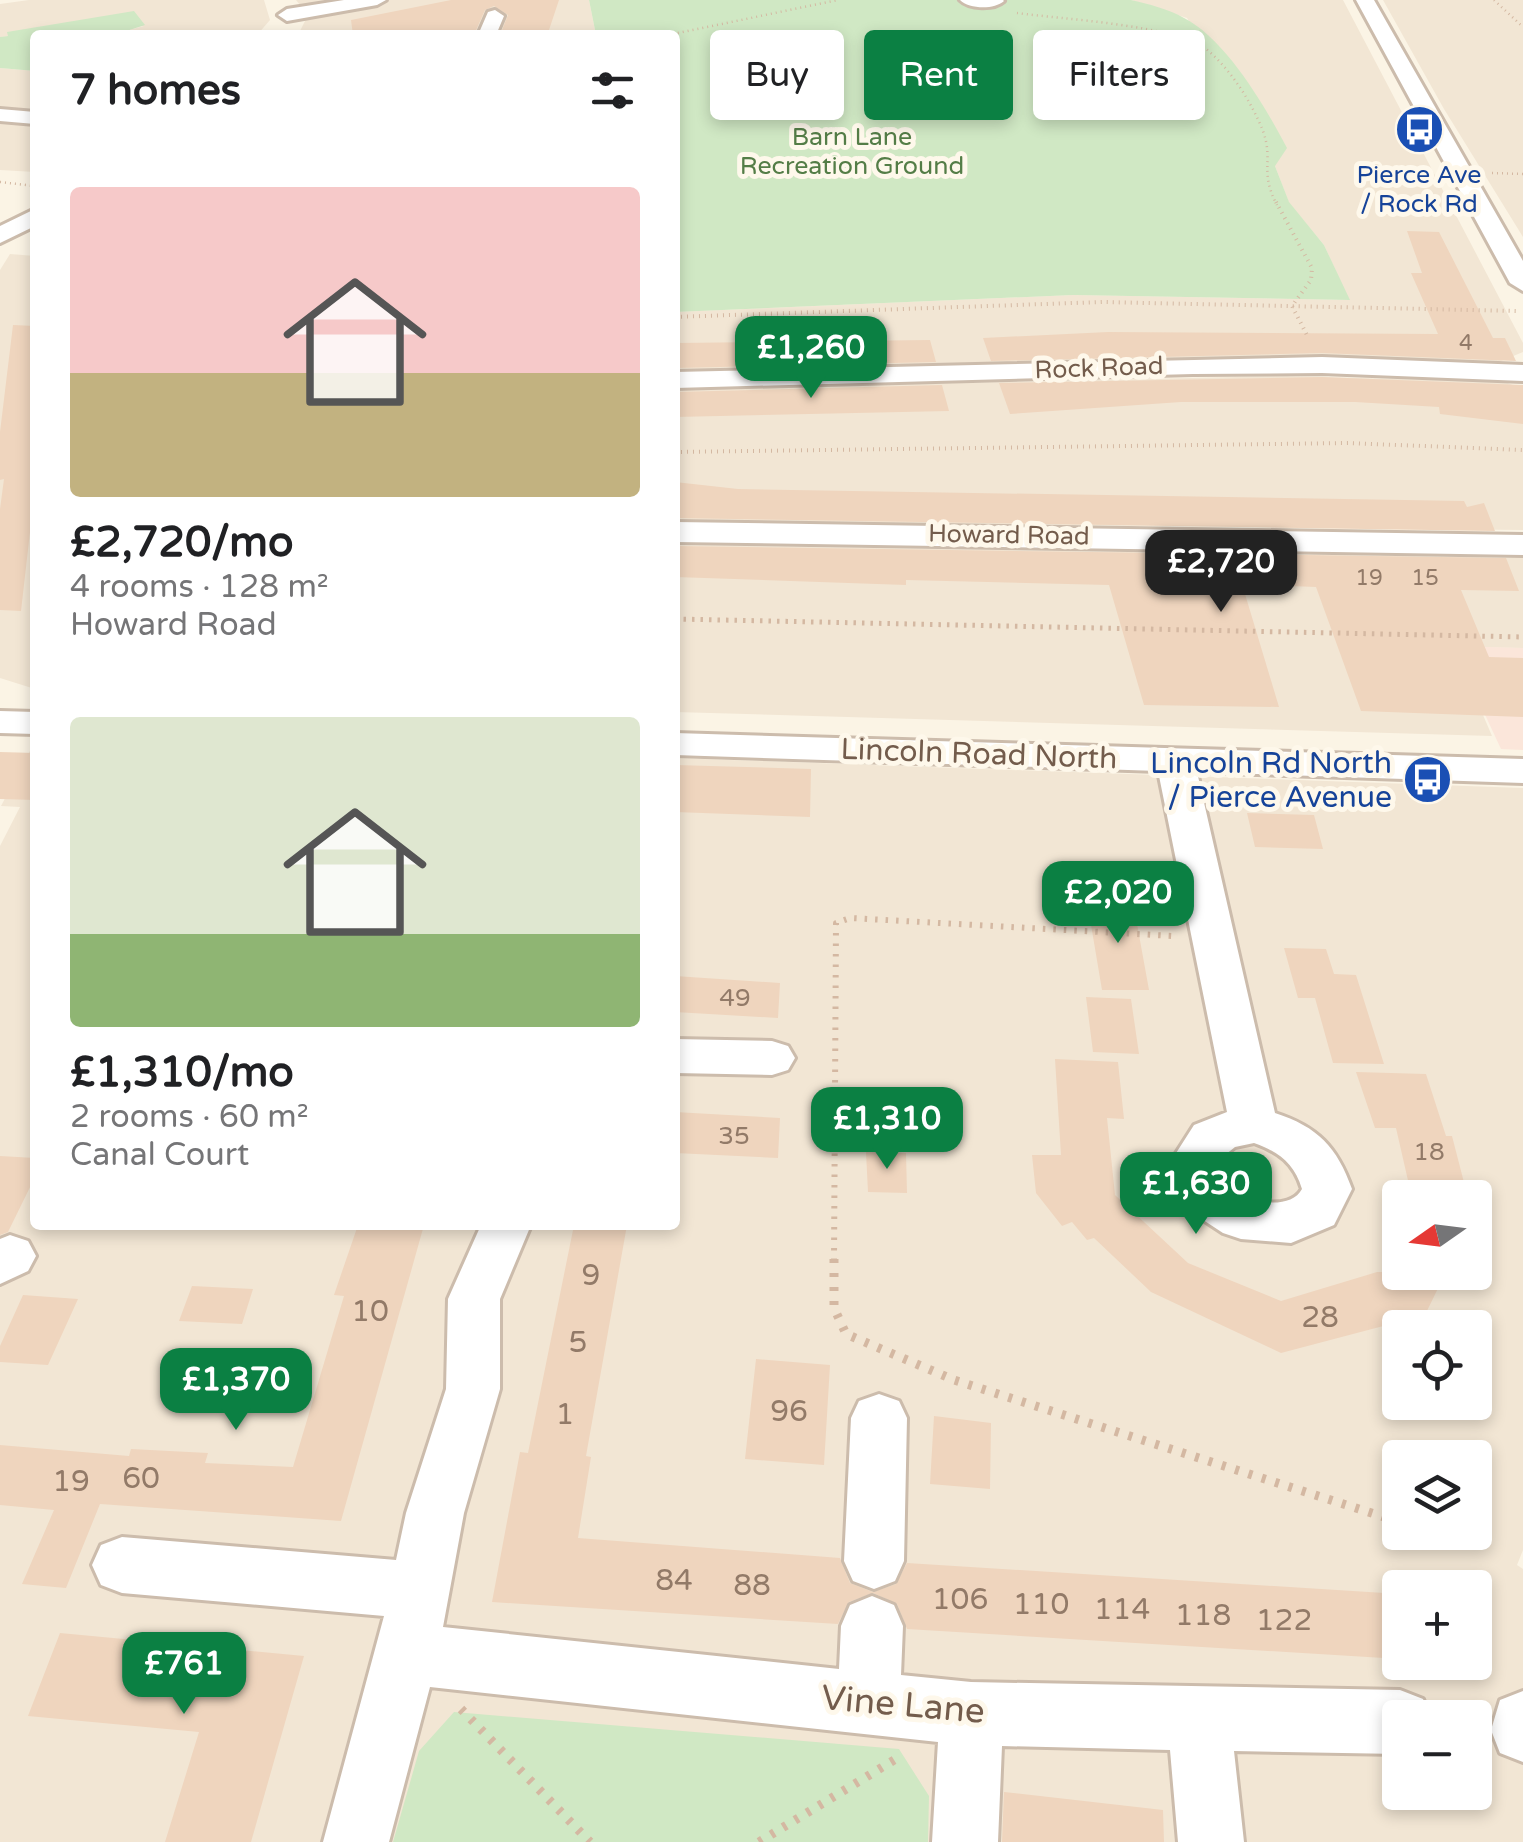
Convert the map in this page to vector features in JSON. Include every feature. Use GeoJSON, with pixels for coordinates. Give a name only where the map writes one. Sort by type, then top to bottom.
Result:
{"type":"FeatureCollection","features":[{"type":"Feature","properties":{"kind":"street"},"geometry":{"type":"LineString","coordinates":[[285,8],[377,0]]}},
{"type":"Feature","properties":{"kind":"street"},"geometry":{"type":"LineString","coordinates":[[969,0],[995,2]]}},
{"type":"Feature","properties":{"kind":"street"},"geometry":{"type":"LineString","coordinates":[[1365,0],[1523,283]]}},
{"type":"Feature","properties":{"kind":"street"},"geometry":{"type":"LineString","coordinates":[[488,30],[495,16]]}},
{"type":"Feature","properties":{"kind":"street"},"geometry":{"type":"LineString","coordinates":[[0,115],[30,118]]}},
{"type":"Feature","properties":{"kind":"street"},"geometry":{"type":"LineString","coordinates":[[1,235],[30,219]]}},
{"type":"Feature","properties":{"kind":"street","name":"Rock Road"},"geometry":{"type":"LineString","coordinates":[[680,380],[1322,365],[1523,373]]}},
{"type":"Feature","properties":{"kind":"street","name":"Howard Road"},"geometry":{"type":"LineString","coordinates":[[680,532],[1523,545]]}},
{"type":"Feature","properties":{"kind":"street"},"geometry":{"type":"LineString","coordinates":[[0,722],[30,723]]}},
{"type":"Feature","properties":{"kind":"street","name":"Lincoln Road North"},"geometry":{"type":"LineString","coordinates":[[680,744],[1523,771]]}},
{"type":"Feature","properties":{"kind":"street"},"geometry":{"type":"LineString","coordinates":[[1175,760],[1254,1125]]}},
{"type":"Feature","properties":{"kind":"street"},"geometry":{"type":"LineString","coordinates":[[680,1056],[772,1058]]}},
{"type":"Feature","properties":{"kind":"street"},"geometry":{"type":"LineString","coordinates":[[356,1842],[407,1654],[436,1513],[473,1389],[474,1298],[504,1230]]}},
{"type":"Feature","properties":{"kind":"street"},"geometry":{"type":"LineString","coordinates":[[874,1561],[878,1418]]}},
{"type":"Feature","properties":{"kind":"street"},"geometry":{"type":"LineString","coordinates":[[122,1565],[420,1591]]}},
{"type":"Feature","properties":{"kind":"street"},"geometry":{"type":"LineString","coordinates":[[870,1704],[872,1626]]}},
{"type":"Feature","properties":{"kind":"street","name":"Vine Lane"},"geometry":{"type":"LineString","coordinates":[[407,1654],[971,1714],[1382,1722]]}},
{"type":"Feature","properties":{"kind":"street"},"geometry":{"type":"LineString","coordinates":[[964,1842],[971,1714]]}},
{"type":"Feature","properties":{"kind":"street"},"geometry":{"type":"LineString","coordinates":[[1199,1718],[1211,1842]]}},
{"type":"Feature","properties":{"kind":"path"},"geometry":{"type":"LineString","coordinates":[[680,33],[838,0]]}},
{"type":"Feature","properties":{"kind":"path"},"geometry":{"type":"LineString","coordinates":[[1494,0],[1523,27]]}},
{"type":"Feature","properties":{"kind":"path"},"geometry":{"type":"LineString","coordinates":[[995,2],[999,8],[1021,14],[1180,37],[1216,58],[1240,88],[1262,129],[1268,150],[1266,182],[1312,268],[1311,280],[1294,304]]}},
{"type":"Feature","properties":{"kind":"path"},"geometry":{"type":"LineString","coordinates":[[0,182],[30,185]]}},
{"type":"Feature","properties":{"kind":"path"},"geometry":{"type":"LineString","coordinates":[[680,317],[1102,302],[1523,311]]}},
{"type":"Feature","properties":{"kind":"path"},"geometry":{"type":"LineString","coordinates":[[1294,304],[1322,365]]}},
{"type":"Feature","properties":{"kind":"path"},"geometry":{"type":"LineString","coordinates":[[680,452],[1348,443],[1523,450]]}},
{"type":"Feature","properties":{"kind":"path"},"geometry":{"type":"LineString","coordinates":[[680,619],[1523,637]]}},
{"type":"Feature","properties":{"kind":"path"},"geometry":{"type":"LineString","coordinates":[[1214,938],[850,918],[836,923],[834,1308],[846,1334],[954,1380],[1382,1516]]}},
{"type":"Feature","properties":{"kind":"path"},"geometry":{"type":"LineString","coordinates":[[407,1654],[590,1842]]}},
{"type":"Feature","properties":{"kind":"path"},"geometry":{"type":"LineString","coordinates":[[759,1842],[906,1753]]}},
{"type":"Feature","properties":{"kind":"shaded area"},"geometry":{"type":"Polygon","coordinates":[[[29,0],[264,0],[270,20],[261,30],[129,30],[144,26],[30,30],[30,35],[0,37],[0,4],[29,0]]]}},
{"type":"Feature","properties":{"kind":"shaded area"},"geometry":{"type":"Polygon","coordinates":[[[296,0],[589,0],[595,30],[300,30],[308,15],[296,0]]]}},
{"type":"Feature","properties":{"kind":"shaded area"},"geometry":{"type":"Polygon","coordinates":[[[1131,0],[1343,0],[1523,343],[1523,352],[1494,364],[1274,357],[680,372],[680,312],[1073,295],[1349,300],[1324,245],[1289,203],[1275,166],[1205,48],[1205,30],[1194,30],[1187,18],[1131,0]]]}},
{"type":"Feature","properties":{"kind":"shaded area"},"geometry":{"type":"Polygon","coordinates":[[[1383,0],[1523,0],[1523,237],[1444,109],[1383,0]]]}},
{"type":"Feature","properties":{"kind":"shaded area"},"geometry":{"type":"Polygon","coordinates":[[[0,68],[30,71],[30,112],[0,110],[0,68]]]}},
{"type":"Feature","properties":{"kind":"shaded area"},"geometry":{"type":"Polygon","coordinates":[[[0,121],[30,124],[30,172],[0,170],[0,121]]]}},
{"type":"Feature","properties":{"kind":"shaded area"},"geometry":{"type":"Polygon","coordinates":[[[10,254],[30,256],[30,687],[0,678],[0,270],[10,254]]]}},
{"type":"Feature","properties":{"kind":"shaded area"},"geometry":{"type":"Polygon","coordinates":[[[1286,376],[1505,382],[1523,389],[1523,530],[680,521],[680,389],[1286,376]]]}},
{"type":"Feature","properties":{"kind":"shaded area"},"geometry":{"type":"Polygon","coordinates":[[[680,545],[1523,558],[1523,648],[1454,647],[1492,736],[680,712],[680,545]]]}},
{"type":"Feature","properties":{"kind":"shaded area"},"geometry":{"type":"Polygon","coordinates":[[[1453,646],[1523,648],[1523,750],[1501,749],[1453,646]]]}},
{"type":"Feature","properties":{"kind":"shaded area"},"geometry":{"type":"Polygon","coordinates":[[[30,751],[30,1230],[680,1230],[680,758],[1523,788],[1523,1550],[1517,1565],[1523,1569],[1523,1842],[0,1842],[0,846],[20,807],[1,806],[30,751]]]}},
{"type":"Feature","properties":{"kind":"green space","name":"Barn Lane Recreation Ground"},"geometry":{"type":"Polygon","coordinates":[[[589,0],[1131,0],[1172,12],[1202,30],[1033,30],[1033,120],[1205,120],[1205,33],[1230,58],[1287,148],[1275,166],[1289,202],[1324,245],[1350,300],[1073,295],[680,312],[680,30],[595,30],[589,0]]]}},
{"type":"Feature","properties":{"kind":"green space"},"geometry":{"type":"Polygon","coordinates":[[[134,11],[145,25],[130,30],[30,30],[30,71],[0,68],[0,37],[8,36],[7,32],[134,11]]]}},
{"type":"Feature","properties":{"kind":"green space"},"geometry":{"type":"Polygon","coordinates":[[[454,1712],[899,1749],[929,1796],[928,1842],[393,1842],[419,1751],[454,1712]]]}},
{"type":"Feature","properties":{"kind":"building"},"geometry":{"type":"Polygon","coordinates":[[[451,0],[559,0],[549,30],[502,30],[508,15],[494,6],[485,10],[476,30],[352,30],[351,20],[451,0]]]}},
{"type":"Feature","properties":{"kind":"building"},"geometry":{"type":"Polygon","coordinates":[[[1407,231],[1439,232],[1493,338],[1505,338],[1516,361],[1322,353],[991,361],[983,338],[1108,332],[1438,334],[1411,273],[1422,273],[1407,231]]]}},
{"type":"Feature","properties":{"kind":"building"},"geometry":{"type":"Polygon","coordinates":[[[13,325],[30,326],[30,532],[21,611],[0,610],[0,509],[4,479],[0,480],[0,432],[13,325]]]}},
{"type":"Feature","properties":{"kind":"building"},"geometry":{"type":"Polygon","coordinates":[[[930,340],[936,362],[680,368],[680,343],[930,340]]]}},
{"type":"Feature","properties":{"kind":"building"},"geometry":{"type":"Polygon","coordinates":[[[1322,377],[1523,385],[1523,424],[1440,414],[1439,407],[1355,402],[1181,402],[1010,414],[999,383],[1322,377]]]}},
{"type":"Feature","properties":{"kind":"building"},"geometry":{"type":"Polygon","coordinates":[[[942,385],[949,411],[680,417],[680,392],[942,385]]]}},
{"type":"Feature","properties":{"kind":"building"},"geometry":{"type":"Polygon","coordinates":[[[680,483],[738,489],[1464,501],[1467,507],[1484,503],[1495,531],[680,518],[680,483]]]}},
{"type":"Feature","properties":{"kind":"building"},"geometry":{"type":"Polygon","coordinates":[[[680,546],[1506,558],[1519,591],[1461,590],[1489,657],[1523,658],[1523,717],[1361,711],[1316,587],[1242,584],[1279,707],[1144,705],[1109,585],[906,580],[906,585],[680,577],[680,546]]]}},
{"type":"Feature","properties":{"kind":"building"},"geometry":{"type":"Polygon","coordinates":[[[0,752],[30,753],[30,800],[0,799],[0,752]]]}},
{"type":"Feature","properties":{"kind":"building"},"geometry":{"type":"Polygon","coordinates":[[[680,765],[811,769],[810,817],[680,812],[680,765]]]}},
{"type":"Feature","properties":{"kind":"building"},"geometry":{"type":"Polygon","coordinates":[[[1247,813],[1314,815],[1323,849],[1255,847],[1247,813]]]}},
{"type":"Feature","properties":{"kind":"building"},"geometry":{"type":"Polygon","coordinates":[[[1087,901],[1133,902],[1149,990],[1102,990],[1087,901]]]}},
{"type":"Feature","properties":{"kind":"building"},"geometry":{"type":"Polygon","coordinates":[[[1284,948],[1326,949],[1334,974],[1356,975],[1384,1064],[1333,1063],[1315,998],[1298,998],[1284,948]]]}},
{"type":"Feature","properties":{"kind":"building"},"geometry":{"type":"Polygon","coordinates":[[[680,976],[780,983],[778,1018],[680,1012],[680,976]]]}},
{"type":"Feature","properties":{"kind":"building"},"geometry":{"type":"Polygon","coordinates":[[[1086,997],[1131,999],[1139,1054],[1093,1052],[1086,997]]]}},
{"type":"Feature","properties":{"kind":"building"},"geometry":{"type":"Polygon","coordinates":[[[1055,1059],[1118,1062],[1124,1119],[1107,1118],[1115,1195],[1188,1263],[1281,1301],[1377,1272],[1382,1272],[1382,1290],[1437,1290],[1427,1310],[1382,1310],[1382,1326],[1281,1353],[1151,1292],[1094,1238],[1087,1240],[1072,1222],[1062,1226],[1036,1193],[1032,1155],[1061,1155],[1055,1059]]]}},
{"type":"Feature","properties":{"kind":"building"},"geometry":{"type":"Polygon","coordinates":[[[1356,1072],[1426,1074],[1446,1136],[1452,1136],[1463,1180],[1408,1180],[1396,1128],[1375,1128],[1356,1072]]]}},
{"type":"Feature","properties":{"kind":"building"},"geometry":{"type":"Polygon","coordinates":[[[680,1112],[780,1118],[778,1158],[680,1153],[680,1112]]]}},
{"type":"Feature","properties":{"kind":"building"},"geometry":{"type":"Polygon","coordinates":[[[866,1152],[906,1153],[907,1193],[868,1192],[866,1152]]]}},
{"type":"Feature","properties":{"kind":"building"},"geometry":{"type":"Polygon","coordinates":[[[0,1156],[30,1158],[30,1187],[8,1232],[0,1235],[0,1156]]]}},
{"type":"Feature","properties":{"kind":"building"},"geometry":{"type":"Polygon","coordinates":[[[356,1230],[423,1230],[341,1521],[100,1504],[66,1588],[22,1584],[54,1510],[0,1505],[0,1445],[129,1456],[131,1449],[208,1453],[205,1463],[293,1467],[344,1296],[334,1295],[356,1230]]]}},
{"type":"Feature","properties":{"kind":"building"},"geometry":{"type":"Polygon","coordinates":[[[573,1230],[626,1230],[586,1456],[591,1457],[578,1538],[840,1558],[850,1583],[873,1592],[896,1584],[907,1563],[1382,1593],[1382,1658],[907,1629],[897,1604],[873,1593],[849,1602],[838,1624],[492,1602],[520,1452],[528,1453],[573,1230]]]}},
{"type":"Feature","properties":{"kind":"building"},"geometry":{"type":"Polygon","coordinates":[[[192,1286],[253,1289],[242,1324],[179,1321],[192,1286]]]}},
{"type":"Feature","properties":{"kind":"building"},"geometry":{"type":"Polygon","coordinates":[[[23,1295],[78,1299],[48,1365],[0,1362],[0,1346],[23,1295]]]}},
{"type":"Feature","properties":{"kind":"building"},"geometry":{"type":"Polygon","coordinates":[[[756,1359],[830,1365],[824,1465],[745,1459],[756,1359]]]}},
{"type":"Feature","properties":{"kind":"building"},"geometry":{"type":"Polygon","coordinates":[[[934,1416],[991,1423],[990,1489],[930,1484],[934,1416]]]}},
{"type":"Feature","properties":{"kind":"building"},"geometry":{"type":"Polygon","coordinates":[[[60,1633],[304,1656],[251,1842],[165,1842],[199,1732],[28,1716],[60,1633]]]}},
{"type":"Feature","properties":{"kind":"building"},"geometry":{"type":"Polygon","coordinates":[[[1004,1792],[1163,1810],[1164,1842],[1002,1842],[1004,1792]]]}},
{"type":"Feature","properties":{"kind":"place","name":"Pierce Ave / Rock Rd"},"geometry":{"type":"Point","coordinates":[1419,129]}},
{"type":"Feature","properties":{"kind":"place","name":"Lincoln Rd North / Pierce Avenue"},"geometry":{"type":"Point","coordinates":[1427,780]}}]}
